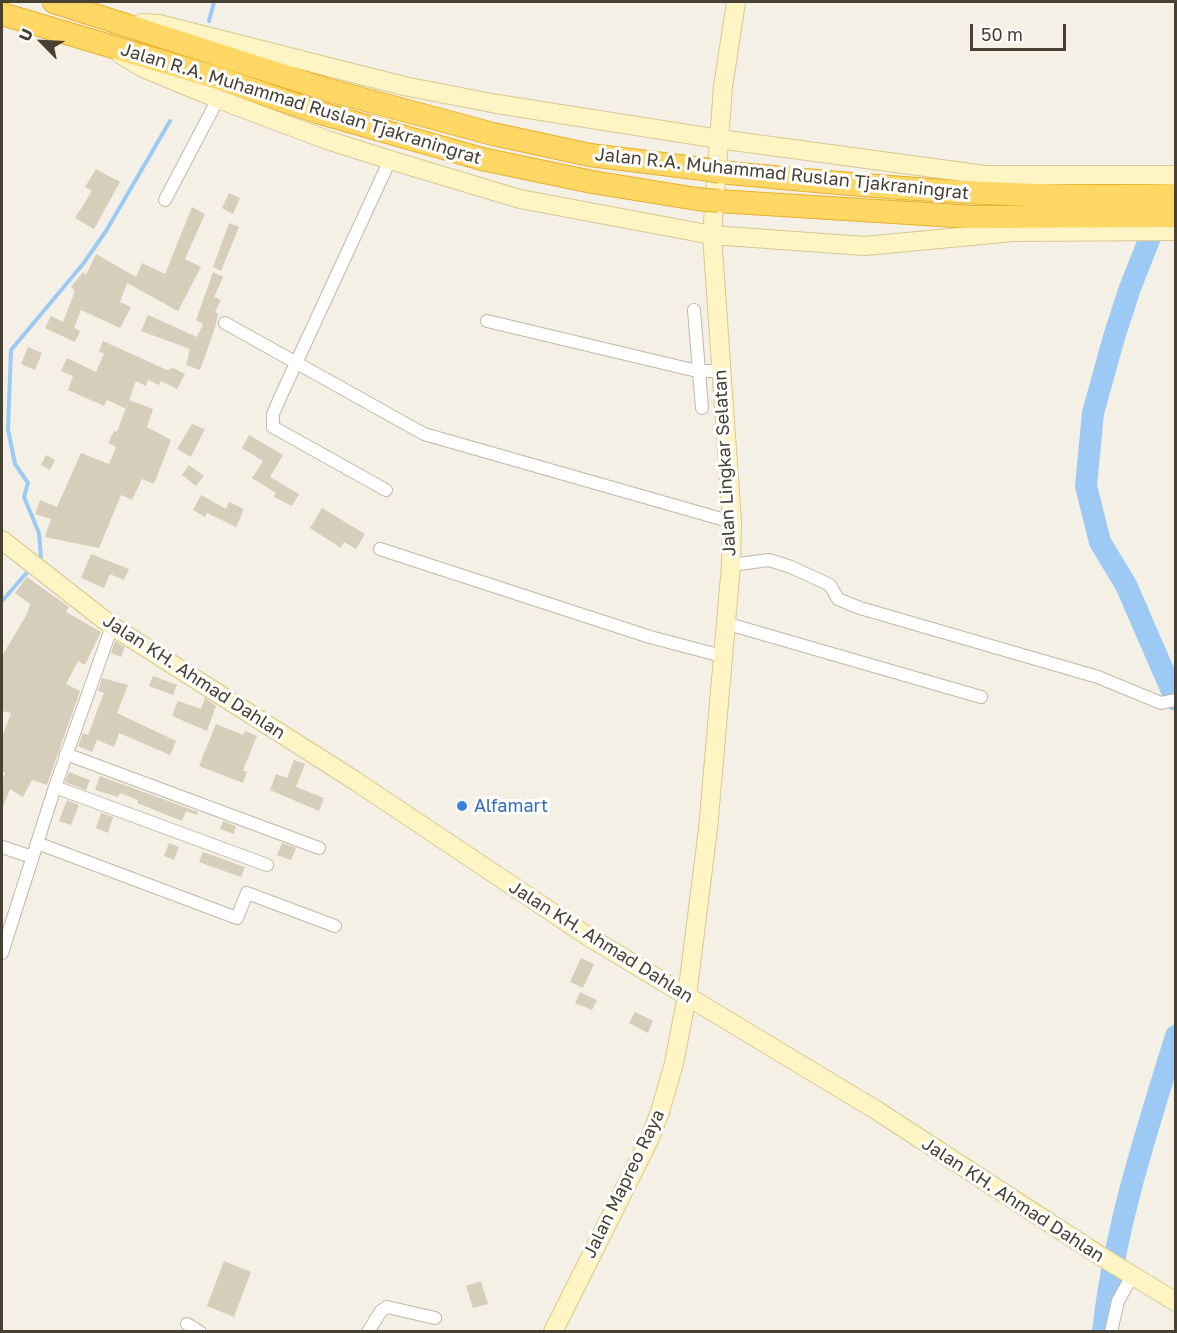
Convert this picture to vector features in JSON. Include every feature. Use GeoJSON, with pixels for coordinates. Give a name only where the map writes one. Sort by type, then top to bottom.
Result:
{"type":"FeatureCollection","features":[{"type":"Feature","properties":{"kind":"highway","name":"Jalan R.A. Muhammad Ruslan Tjakraningrat"},"geometry":{"type":"LineString","coordinates":[[54,2],[325,89],[493,134],[590,155],[712,170],[872,187],[972,194],[1143,214],[1172,226]]}},
{"type":"Feature","properties":{"kind":"highway","name":"Jalan R.A. Muhammad Ruslan Tjakraningrat"},"geometry":{"type":"LineString","coordinates":[[2,14],[328,115],[482,159],[592,182],[707,200],[972,218],[1143,214],[1176,195]]}},
{"type":"Feature","properties":{"kind":"street","name":"Jalan Lingkar Selatan"},"geometry":{"type":"LineString","coordinates":[[690,998],[708,829],[731,565],[732,522],[712,235],[723,87],[735,2]]}},
{"type":"Feature","properties":{"kind":"street","name":"Jalan R.A. Muhammad Ruslan Tjakraningrat"},"geometry":{"type":"LineString","coordinates":[[118,21],[159,24],[404,86],[497,104],[719,139],[985,175],[1169,174]]}},
{"type":"Feature","properties":{"kind":"street","name":"Jalan R.A. Muhammad Ruslan Tjakraningrat"},"geometry":{"type":"LineString","coordinates":[[106,45],[143,68],[218,99],[327,140],[390,160],[520,199],[712,235],[865,246],[1013,232],[1143,214]]}},
{"type":"Feature","properties":{"kind":"street"},"geometry":{"type":"LineString","coordinates":[[165,200],[218,99]]}},
{"type":"Feature","properties":{"kind":"street"},"geometry":{"type":"LineString","coordinates":[[386,490],[273,427],[273,414],[390,160]]}},
{"type":"Feature","properties":{"kind":"street"},"geometry":{"type":"LineString","coordinates":[[694,310],[697,371],[702,408]]}},
{"type":"Feature","properties":{"kind":"street"},"geometry":{"type":"LineString","coordinates":[[487,321],[697,371],[720,371]]}},
{"type":"Feature","properties":{"kind":"street"},"geometry":{"type":"LineString","coordinates":[[225,323],[424,434],[732,522]]}},
{"type":"Feature","properties":{"kind":"street","name":"Jalan KH. Ahmad Dahlan"},"geometry":{"type":"LineString","coordinates":[[2,540],[30,565],[112,626],[354,780],[589,937],[876,1110],[1102,1257],[1176,1302]]}},
{"type":"Feature","properties":{"kind":"street"},"geometry":{"type":"LineString","coordinates":[[380,549],[650,637],[722,656]]}},
{"type":"Feature","properties":{"kind":"street"},"geometry":{"type":"LineString","coordinates":[[731,565],[769,560],[780,563],[830,585],[838,599],[860,608],[1098,677],[1161,703],[1175,700]]}},
{"type":"Feature","properties":{"kind":"street"},"geometry":{"type":"LineString","coordinates":[[726,623],[981,697]]}},
{"type":"Feature","properties":{"kind":"street"},"geometry":{"type":"LineString","coordinates":[[2,953],[66,754],[112,626]]}},
{"type":"Feature","properties":{"kind":"street"},"geometry":{"type":"LineString","coordinates":[[66,754],[319,848]]}},
{"type":"Feature","properties":{"kind":"street"},"geometry":{"type":"LineString","coordinates":[[55,787],[267,865]]}},
{"type":"Feature","properties":{"kind":"street"},"geometry":{"type":"LineString","coordinates":[[37,843],[237,918],[247,894],[335,926]]}},
{"type":"Feature","properties":{"kind":"street"},"geometry":{"type":"LineString","coordinates":[[2,846],[32,857]]}},
{"type":"Feature","properties":{"kind":"street","name":"Jalan Mapreo Raya"},"geometry":{"type":"LineString","coordinates":[[553,1332],[657,1122],[690,998]]}},
{"type":"Feature","properties":{"kind":"street"},"geometry":{"type":"LineString","coordinates":[[1111,1332],[1127,1273]]}},
{"type":"Feature","properties":{"kind":"street"},"geometry":{"type":"LineString","coordinates":[[368,1332],[381,1311],[387,1307],[435,1318]]}},
{"type":"Feature","properties":{"kind":"street"},"geometry":{"type":"LineString","coordinates":[[187,1324],[200,1332]]}},
{"type":"Feature","properties":{"kind":"building"},"geometry":{"type":"Polygon","coordinates":[[[96,169],[120,182],[94,229],[75,218],[92,191],[85,187],[96,169]]]}},
{"type":"Feature","properties":{"kind":"building"},"geometry":{"type":"Polygon","coordinates":[[[229,193],[240,198],[233,214],[222,208],[229,193]]]}},
{"type":"Feature","properties":{"kind":"building"},"geometry":{"type":"Polygon","coordinates":[[[192,207],[205,214],[185,259],[201,267],[178,311],[127,283],[120,302],[131,307],[120,328],[81,310],[74,328],[80,331],[75,342],[45,328],[51,316],[63,322],[75,291],[71,287],[83,272],[86,275],[96,254],[136,277],[142,263],[165,274],[192,207]]]}},
{"type":"Feature","properties":{"kind":"building"},"geometry":{"type":"Polygon","coordinates":[[[229,223],[239,227],[221,271],[213,267],[229,223]]]}},
{"type":"Feature","properties":{"kind":"building"},"geometry":{"type":"Polygon","coordinates":[[[213,272],[223,277],[214,297],[221,300],[215,312],[218,314],[215,328],[200,370],[186,365],[190,349],[141,331],[148,315],[197,337],[203,324],[196,320],[213,272]]]}},
{"type":"Feature","properties":{"kind":"building"},"geometry":{"type":"Polygon","coordinates":[[[103,341],[167,370],[173,368],[185,374],[177,389],[161,381],[159,385],[148,380],[146,386],[136,381],[126,409],[107,400],[104,406],[68,390],[73,376],[61,371],[67,358],[96,372],[104,354],[99,351],[103,341]]]}},
{"type":"Feature","properties":{"kind":"building"},"geometry":{"type":"Polygon","coordinates":[[[28,347],[42,353],[35,370],[21,364],[28,347]]]}},
{"type":"Feature","properties":{"kind":"building"},"geometry":{"type":"Polygon","coordinates":[[[129,400],[153,409],[147,427],[171,440],[154,484],[142,479],[132,500],[121,495],[99,548],[45,537],[51,519],[35,514],[40,500],[57,507],[81,453],[109,464],[116,447],[108,443],[114,431],[117,432],[129,400]]]}},
{"type":"Feature","properties":{"kind":"building"},"geometry":{"type":"Polygon","coordinates":[[[192,424],[205,429],[191,457],[177,449],[192,424]]]}},
{"type":"Feature","properties":{"kind":"building"},"geometry":{"type":"Polygon","coordinates":[[[249,435],[283,455],[270,477],[299,494],[292,506],[274,497],[276,493],[252,478],[263,461],[242,448],[249,435]]]}},
{"type":"Feature","properties":{"kind":"building"},"geometry":{"type":"Polygon","coordinates":[[[46,455],[55,460],[50,470],[41,465],[46,455]]]}},
{"type":"Feature","properties":{"kind":"building"},"geometry":{"type":"Polygon","coordinates":[[[189,465],[204,476],[196,486],[182,475],[189,465]]]}},
{"type":"Feature","properties":{"kind":"building"},"geometry":{"type":"Polygon","coordinates":[[[201,495],[226,509],[229,502],[244,509],[236,527],[207,513],[205,517],[193,510],[201,495]]]}},
{"type":"Feature","properties":{"kind":"building"},"geometry":{"type":"Polygon","coordinates":[[[322,508],[365,534],[356,549],[344,542],[341,548],[310,528],[322,508]]]}},
{"type":"Feature","properties":{"kind":"building"},"geometry":{"type":"Polygon","coordinates":[[[91,554],[129,569],[124,580],[110,574],[104,588],[81,578],[91,554]]]}},
{"type":"Feature","properties":{"kind":"building"},"geometry":{"type":"Polygon","coordinates":[[[27,577],[69,607],[66,612],[101,632],[85,665],[78,661],[66,684],[80,691],[47,785],[32,780],[23,797],[10,789],[2,809],[2,781],[5,773],[2,771],[2,737],[11,713],[2,711],[2,656],[27,614],[30,604],[15,593],[27,577]]]}},
{"type":"Feature","properties":{"kind":"building"},"geometry":{"type":"Polygon","coordinates":[[[115,641],[125,647],[121,657],[111,653],[115,641]]]}},
{"type":"Feature","properties":{"kind":"building"},"geometry":{"type":"Polygon","coordinates":[[[153,676],[177,685],[173,695],[149,686],[153,676]]]}},
{"type":"Feature","properties":{"kind":"building"},"geometry":{"type":"Polygon","coordinates":[[[102,678],[128,685],[117,713],[176,741],[170,755],[119,733],[114,747],[97,740],[92,752],[78,746],[83,733],[88,735],[104,693],[98,691],[102,678]]]}},
{"type":"Feature","properties":{"kind":"building"},"geometry":{"type":"Polygon","coordinates":[[[205,698],[216,706],[207,731],[172,716],[178,701],[201,709],[205,698]]]}},
{"type":"Feature","properties":{"kind":"building"},"geometry":{"type":"Polygon","coordinates":[[[216,724],[243,735],[245,731],[257,736],[243,770],[247,772],[243,783],[199,766],[216,724]]]}},
{"type":"Feature","properties":{"kind":"building"},"geometry":{"type":"Polygon","coordinates":[[[294,760],[305,764],[296,787],[324,798],[319,811],[270,790],[276,774],[287,778],[294,760]]]}},
{"type":"Feature","properties":{"kind":"building"},"geometry":{"type":"Polygon","coordinates":[[[69,772],[90,780],[86,790],[65,782],[69,772]]]}},
{"type":"Feature","properties":{"kind":"building"},"geometry":{"type":"Polygon","coordinates":[[[100,776],[198,812],[197,815],[186,811],[182,821],[137,803],[138,800],[120,793],[118,797],[95,790],[100,776]]]}},
{"type":"Feature","properties":{"kind":"building"},"geometry":{"type":"Polygon","coordinates":[[[67,800],[79,805],[71,825],[59,821],[67,800]]]}},
{"type":"Feature","properties":{"kind":"building"},"geometry":{"type":"Polygon","coordinates":[[[101,813],[113,817],[108,833],[96,828],[101,813]]]}},
{"type":"Feature","properties":{"kind":"building"},"geometry":{"type":"Polygon","coordinates":[[[223,821],[236,826],[234,834],[220,829],[223,821]]]}},
{"type":"Feature","properties":{"kind":"building"},"geometry":{"type":"Polygon","coordinates":[[[169,843],[179,847],[174,860],[164,856],[169,843]]]}},
{"type":"Feature","properties":{"kind":"building"},"geometry":{"type":"Polygon","coordinates":[[[282,843],[296,848],[291,860],[277,855],[282,843]]]}},
{"type":"Feature","properties":{"kind":"building"},"geometry":{"type":"Polygon","coordinates":[[[203,852],[245,867],[241,877],[199,862],[203,852]]]}},
{"type":"Feature","properties":{"kind":"building"},"geometry":{"type":"Polygon","coordinates":[[[581,958],[594,964],[583,988],[570,982],[581,958]]]}},
{"type":"Feature","properties":{"kind":"building"},"geometry":{"type":"Polygon","coordinates":[[[580,992],[597,1000],[592,1010],[575,1003],[580,992]]]}},
{"type":"Feature","properties":{"kind":"building"},"geometry":{"type":"Polygon","coordinates":[[[635,1012],[653,1021],[648,1033],[629,1023],[635,1012]]]}},
{"type":"Feature","properties":{"kind":"building"},"geometry":{"type":"Polygon","coordinates":[[[224,1261],[251,1272],[234,1317],[207,1306],[224,1261]]]}},
{"type":"Feature","properties":{"kind":"building"},"geometry":{"type":"Polygon","coordinates":[[[481,1281],[488,1304],[473,1308],[466,1286],[481,1281]]]}},
{"type":"Feature","properties":{"kind":"waterway"},"geometry":{"type":"LineString","coordinates":[[209,21],[214,2]]}},
{"type":"Feature","properties":{"kind":"waterway"},"geometry":{"type":"LineString","coordinates":[[37,561],[41,557],[39,533],[24,497],[28,483],[15,464],[8,429],[11,350],[83,264],[106,231],[170,121]]}},
{"type":"Feature","properties":{"kind":"waterway"},"geometry":{"type":"LineString","coordinates":[[1163,213],[1155,225],[1130,288],[1114,337],[1093,413],[1086,486],[1100,542],[1126,585],[1176,700]]}},
{"type":"Feature","properties":{"kind":"waterway"},"geometry":{"type":"LineString","coordinates":[[2,601],[30,569]]}},
{"type":"Feature","properties":{"kind":"waterway"},"geometry":{"type":"LineString","coordinates":[[1103,1332],[1115,1256],[1132,1182],[1176,1036]]}},
{"type":"Feature","properties":{"kind":"place","name":"Alfamart"},"geometry":{"type":"Point","coordinates":[462,806]}}]}
